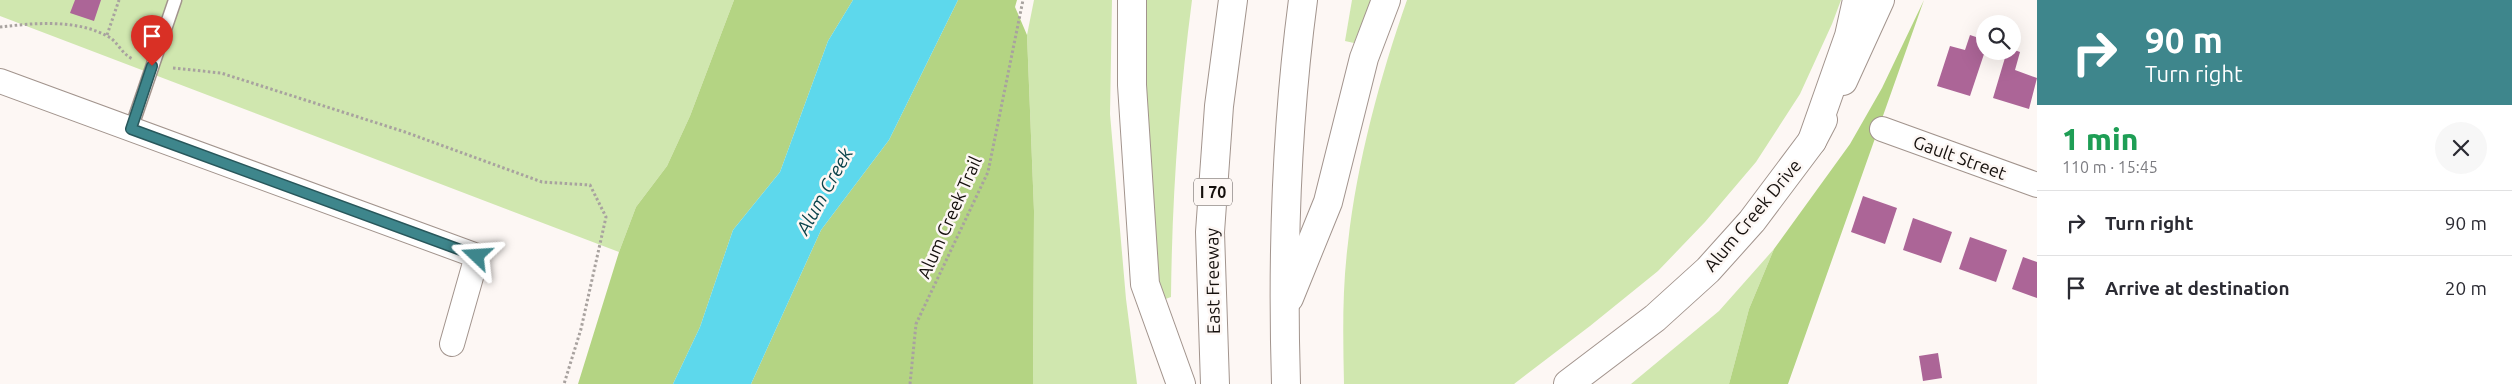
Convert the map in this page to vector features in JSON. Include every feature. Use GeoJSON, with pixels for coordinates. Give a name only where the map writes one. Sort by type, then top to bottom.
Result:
{"type":"FeatureCollection","features":[{"type":"Feature","properties":{"kind":"main road"},"geometry":{"type":"LineString","coordinates":[[1132,0],[1132,85],[1145,284],[1181,384]]}},
{"type":"Feature","properties":{"kind":"main road","name":"East Freeway"},"geometry":{"type":"LineString","coordinates":[[1215,384],[1210,232],[1219,106],[1233,0]]}},
{"type":"Feature","properties":{"kind":"main road"},"geometry":{"type":"LineString","coordinates":[[1286,384],[1283,311],[1284,237],[1288,157],[1303,0]]}},
{"type":"Feature","properties":{"kind":"main road"},"geometry":{"type":"LineString","coordinates":[[1283,311],[1328,202],[1364,58],[1386,0]]}},
{"type":"Feature","properties":{"kind":"main road"},"geometry":{"type":"LineString","coordinates":[[1812,141],[1849,36],[1857,0]]}},
{"type":"Feature","properties":{"kind":"main road","name":"Alum Creek Drive"},"geometry":{"type":"LineString","coordinates":[[1568,384],[1655,318],[1708,270],[1752,221],[1812,141],[1858,51],[1880,0]]}},
{"type":"Feature","properties":{"kind":"street"},"geometry":{"type":"LineString","coordinates":[[0,81],[477,256],[452,344]]}},
{"type":"Feature","properties":{"kind":"street","name":"Gault Street"},"geometry":{"type":"LineString","coordinates":[[1882,130],[2037,185]]}},
{"type":"Feature","properties":{"kind":"lane"},"geometry":{"type":"LineString","coordinates":[[131,129],[175,0]]}},
{"type":"Feature","properties":{"kind":"path"},"geometry":{"type":"LineString","coordinates":[[107,35],[118,0]]}},
{"type":"Feature","properties":{"kind":"path","name":"Alum Creek Trail"},"geometry":{"type":"LineString","coordinates":[[910,384],[916,324],[988,172],[1023,0]]}},
{"type":"Feature","properties":{"kind":"path"},"geometry":{"type":"LineString","coordinates":[[0,27],[54,24],[79,27],[107,35],[126,56],[152,66],[221,74],[405,132],[542,182],[590,184],[606,217],[581,329],[564,384]]}},
{"type":"Feature","properties":{"kind":"green space"},"geometry":{"type":"Polygon","coordinates":[[[0,0],[734,0],[690,116],[667,166],[636,207],[619,252],[0,16],[0,0]]]}},
{"type":"Feature","properties":{"kind":"green space"},"geometry":{"type":"Polygon","coordinates":[[[734,0],[853,0],[828,41],[780,172],[733,230],[700,327],[673,384],[578,384],[619,252],[636,207],[667,166],[690,116],[734,0]]]}},
{"type":"Feature","properties":{"kind":"green space"},"geometry":{"type":"Polygon","coordinates":[[[958,0],[1017,0],[1015,7],[1027,35],[1034,211],[1033,384],[751,384],[821,230],[889,140],[958,0]]]}},
{"type":"Feature","properties":{"kind":"green space"},"geometry":{"type":"Polygon","coordinates":[[[1034,0],[1112,0],[1110,114],[1126,299],[1137,384],[1033,384],[1034,211],[1027,35],[1034,0]]]}},
{"type":"Feature","properties":{"kind":"green space"},"geometry":{"type":"Polygon","coordinates":[[[1145,0],[1192,0],[1177,148],[1171,297],[1160,301],[1150,188],[1144,76],[1145,0]]]}},
{"type":"Feature","properties":{"kind":"green space"},"geometry":{"type":"Polygon","coordinates":[[[1352,0],[1371,0],[1354,43],[1345,41],[1352,0]]]}},
{"type":"Feature","properties":{"kind":"green space"},"geometry":{"type":"Polygon","coordinates":[[[1407,0],[1841,0],[1800,94],[1756,162],[1705,222],[1658,271],[1590,326],[1514,384],[1344,384],[1344,296],[1352,212],[1357,182],[1379,89],[1407,0]]]}},
{"type":"Feature","properties":{"kind":"green space"},"geometry":{"type":"Polygon","coordinates":[[[1924,0],[1788,384],[1729,384],[1749,309],[1774,249],[1850,144],[1882,88],[1924,0]]]}},
{"type":"Feature","properties":{"kind":"green space"},"geometry":{"type":"Polygon","coordinates":[[[1774,249],[1749,309],[1729,384],[1631,384],[1719,311],[1774,249]]]}},
{"type":"Feature","properties":{"kind":"water","name":"Alum Creek"},"geometry":{"type":"Polygon","coordinates":[[[853,0],[958,0],[889,140],[821,230],[751,384],[673,384],[700,327],[733,230],[780,172],[828,41],[853,0]]]}},
{"type":"Feature","properties":{"kind":"building"},"geometry":{"type":"Polygon","coordinates":[[[75,0],[101,0],[94,21],[70,13],[75,0]]]}},
{"type":"Feature","properties":{"kind":"building"},"geometry":{"type":"Polygon","coordinates":[[[1970,35],[1976,37],[1976,60],[1982,60],[1970,96],[1937,86],[1950,46],[1965,50],[1970,35]]]}},
{"type":"Feature","properties":{"kind":"building"},"geometry":{"type":"Polygon","coordinates":[[[2004,60],[2018,60],[2015,70],[2037,78],[2029,109],[1993,98],[2004,60]]]}},
{"type":"Feature","properties":{"kind":"building"},"geometry":{"type":"Polygon","coordinates":[[[1863,196],[1897,208],[1885,244],[1851,232],[1863,196]]]}},
{"type":"Feature","properties":{"kind":"building"},"geometry":{"type":"Polygon","coordinates":[[[1913,218],[1952,232],[1941,263],[1903,250],[1913,218]]]}},
{"type":"Feature","properties":{"kind":"building"},"geometry":{"type":"Polygon","coordinates":[[[1970,237],[2007,250],[1996,282],[1959,269],[1970,237]]]}},
{"type":"Feature","properties":{"kind":"building"},"geometry":{"type":"Polygon","coordinates":[[[2023,257],[2037,262],[2037,298],[2012,289],[2023,257]]]}},
{"type":"Feature","properties":{"kind":"building"},"geometry":{"type":"Polygon","coordinates":[[[1938,353],[1942,378],[1923,381],[1919,356],[1938,353]]]}},
{"type":"Feature","properties":{"kind":"route"},"geometry":{"type":"LineString","coordinates":[[152,66],[131,129],[477,256]]}}]}
